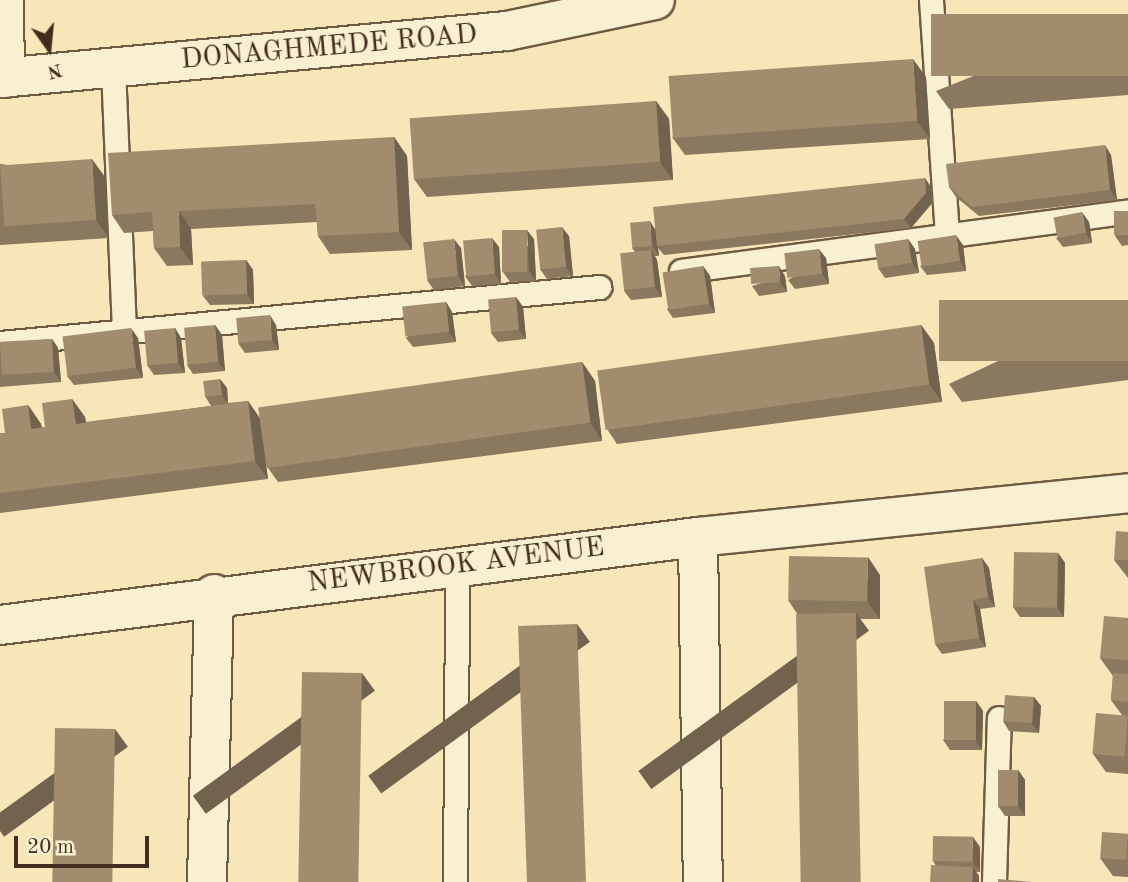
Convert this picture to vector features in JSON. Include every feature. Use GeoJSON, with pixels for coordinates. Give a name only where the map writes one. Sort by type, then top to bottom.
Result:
{"type":"FeatureCollection","features":[{"type":"Feature","properties":{"kind":"street"},"geometry":{"type":"LineString","coordinates":[[3,78],[4,0]]}},
{"type":"Feature","properties":{"kind":"street","name":"DONAGHMEDE ROAD"},"geometry":{"type":"LineString","coordinates":[[3,78],[113,68],[506,16],[655,0]]}},
{"type":"Feature","properties":{"kind":"street","name":"NEWBROOK AVENUE"},"geometry":{"type":"LineString","coordinates":[[0,625],[214,594],[698,537],[1128,492]]}},
{"type":"Feature","properties":{"kind":"street"},"geometry":{"type":"LineString","coordinates":[[698,537],[703,882]]}},
{"type":"Feature","properties":{"kind":"street"},"geometry":{"type":"LineString","coordinates":[[207,882],[214,594]]}},
{"type":"Feature","properties":{"kind":"lane"},"geometry":{"type":"LineString","coordinates":[[931,0],[947,234]]}},
{"type":"Feature","properties":{"kind":"lane"},"geometry":{"type":"LineString","coordinates":[[113,68],[124,332]]}},
{"type":"Feature","properties":{"kind":"lane"},"geometry":{"type":"LineString","coordinates":[[681,271],[1128,211]]}},
{"type":"Feature","properties":{"kind":"lane"},"geometry":{"type":"LineString","coordinates":[[0,343],[599,287]]}},
{"type":"Feature","properties":{"kind":"lane"},"geometry":{"type":"LineString","coordinates":[[455,882],[457,566]]}},
{"type":"Feature","properties":{"kind":"lane"},"geometry":{"type":"LineString","coordinates":[[994,882],[999,718]]}},
{"type":"Feature","properties":{"kind":"building"},"geometry":{"type":"Polygon","coordinates":[[[931,14],[1128,14],[1128,76],[931,76],[931,14]]]}},
{"type":"Feature","properties":{"kind":"building"},"geometry":{"type":"Polygon","coordinates":[[[913,59],[917,121],[673,138],[669,76],[913,59]]]}},
{"type":"Feature","properties":{"kind":"building"},"geometry":{"type":"Polygon","coordinates":[[[656,101],[660,162],[414,179],[410,118],[656,101]]]}},
{"type":"Feature","properties":{"kind":"building"},"geometry":{"type":"Polygon","coordinates":[[[394,137],[399,232],[318,236],[315,204],[179,211],[180,247],[154,248],[152,212],[112,215],[108,153],[394,137]]]}},
{"type":"Feature","properties":{"kind":"building"},"geometry":{"type":"Polygon","coordinates":[[[1105,145],[1110,190],[972,207],[949,187],[946,164],[1105,145]]]}},
{"type":"Feature","properties":{"kind":"building"},"geometry":{"type":"Polygon","coordinates":[[[92,159],[96,220],[4,226],[0,165],[92,159]]]}},
{"type":"Feature","properties":{"kind":"building"},"geometry":{"type":"Polygon","coordinates":[[[925,178],[926,193],[904,219],[657,246],[653,207],[925,178]]]}},
{"type":"Feature","properties":{"kind":"building"},"geometry":{"type":"Polygon","coordinates":[[[1114,211],[1128,211],[1128,235],[1114,235],[1114,211]]]}},
{"type":"Feature","properties":{"kind":"building"},"geometry":{"type":"Polygon","coordinates":[[[1082,212],[1086,233],[1058,238],[1054,218],[1082,212]]]}},
{"type":"Feature","properties":{"kind":"building"},"geometry":{"type":"Polygon","coordinates":[[[650,221],[652,246],[632,248],[630,223],[650,221]]]}},
{"type":"Feature","properties":{"kind":"building"},"geometry":{"type":"Polygon","coordinates":[[[562,227],[566,267],[540,269],[536,230],[562,227]]]}},
{"type":"Feature","properties":{"kind":"building"},"geometry":{"type":"Polygon","coordinates":[[[502,230],[527,230],[527,272],[502,272],[502,230]]]}},
{"type":"Feature","properties":{"kind":"building"},"geometry":{"type":"Polygon","coordinates":[[[956,235],[960,261],[922,267],[917,241],[956,235]]]}},
{"type":"Feature","properties":{"kind":"building"},"geometry":{"type":"Polygon","coordinates":[[[492,238],[495,274],[466,276],[463,241],[492,238]]]}},
{"type":"Feature","properties":{"kind":"building"},"geometry":{"type":"Polygon","coordinates":[[[454,239],[458,276],[427,279],[423,242],[454,239]]]}},
{"type":"Feature","properties":{"kind":"building"},"geometry":{"type":"Polygon","coordinates":[[[908,239],[912,263],[878,268],[874,244],[908,239]]]}},
{"type":"Feature","properties":{"kind":"building"},"geometry":{"type":"Polygon","coordinates":[[[819,249],[822,274],[787,278],[784,253],[819,249]]]}},
{"type":"Feature","properties":{"kind":"building"},"geometry":{"type":"Polygon","coordinates":[[[651,250],[655,287],[624,290],[620,253],[651,250]]]}},
{"type":"Feature","properties":{"kind":"building"},"geometry":{"type":"Polygon","coordinates":[[[246,260],[247,294],[202,296],[201,262],[246,260]]]}},
{"type":"Feature","properties":{"kind":"building"},"geometry":{"type":"Polygon","coordinates":[[[703,266],[709,304],[668,310],[663,272],[703,266]]]}},
{"type":"Feature","properties":{"kind":"building"},"geometry":{"type":"Polygon","coordinates":[[[779,266],[780,282],[751,284],[750,268],[779,266]]]}},
{"type":"Feature","properties":{"kind":"building"},"geometry":{"type":"Polygon","coordinates":[[[516,297],[519,330],[491,332],[488,299],[516,297]]]}},
{"type":"Feature","properties":{"kind":"building"},"geometry":{"type":"Polygon","coordinates":[[[939,300],[1128,300],[1128,361],[939,361],[939,300]]]}},
{"type":"Feature","properties":{"kind":"building"},"geometry":{"type":"Polygon","coordinates":[[[446,302],[449,332],[405,336],[402,307],[446,302]]]}},
{"type":"Feature","properties":{"kind":"building"},"geometry":{"type":"Polygon","coordinates":[[[270,315],[272,340],[238,343],[236,318],[270,315]]]}},
{"type":"Feature","properties":{"kind":"building"},"geometry":{"type":"Polygon","coordinates":[[[215,325],[218,362],[187,365],[184,328],[215,325]]]}},
{"type":"Feature","properties":{"kind":"building"},"geometry":{"type":"Polygon","coordinates":[[[921,325],[929,384],[606,430],[597,371],[921,325]]]}},
{"type":"Feature","properties":{"kind":"building"},"geometry":{"type":"Polygon","coordinates":[[[131,328],[136,368],[67,376],[63,336],[131,328]]]}},
{"type":"Feature","properties":{"kind":"building"},"geometry":{"type":"Polygon","coordinates":[[[175,328],[178,363],[147,366],[144,331],[175,328]]]}},
{"type":"Feature","properties":{"kind":"building"},"geometry":{"type":"Polygon","coordinates":[[[52,339],[54,372],[2,375],[0,342],[52,339]]]}},
{"type":"Feature","properties":{"kind":"building"},"geometry":{"type":"Polygon","coordinates":[[[582,362],[590,422],[267,468],[258,408],[582,362]]]}},
{"type":"Feature","properties":{"kind":"building"},"geometry":{"type":"Polygon","coordinates":[[[220,379],[222,395],[205,397],[203,381],[220,379]]]}},
{"type":"Feature","properties":{"kind":"building"},"geometry":{"type":"Polygon","coordinates":[[[72,399],[76,424],[248,401],[255,461],[0,493],[0,433],[5,433],[2,409],[28,405],[31,429],[45,427],[42,403],[72,399]]]}},
{"type":"Feature","properties":{"kind":"building"},"geometry":{"type":"Polygon","coordinates":[[[1116,531],[1128,532],[1128,560],[1114,560],[1116,531]]]}},
{"type":"Feature","properties":{"kind":"building"},"geometry":{"type":"Polygon","coordinates":[[[1014,552],[1058,553],[1057,608],[1013,607],[1014,552]]]}},
{"type":"Feature","properties":{"kind":"building"},"geometry":{"type":"Polygon","coordinates":[[[789,556],[868,557],[867,601],[788,600],[789,556]]]}},
{"type":"Feature","properties":{"kind":"building"},"geometry":{"type":"Polygon","coordinates":[[[982,558],[988,597],[973,600],[979,638],[935,644],[924,567],[982,558]]]}},
{"type":"Feature","properties":{"kind":"building"},"geometry":{"type":"Polygon","coordinates":[[[856,613],[861,882],[801,882],[796,614],[856,613]]]}},
{"type":"Feature","properties":{"kind":"building"},"geometry":{"type":"Polygon","coordinates":[[[1104,616],[1128,618],[1128,660],[1100,658],[1104,616]]]}},
{"type":"Feature","properties":{"kind":"building"},"geometry":{"type":"Polygon","coordinates":[[[577,624],[586,882],[527,882],[518,626],[577,624]]]}},
{"type":"Feature","properties":{"kind":"building"},"geometry":{"type":"Polygon","coordinates":[[[302,672],[362,673],[358,882],[298,882],[302,672]]]}},
{"type":"Feature","properties":{"kind":"building"},"geometry":{"type":"Polygon","coordinates":[[[1113,673],[1128,674],[1128,702],[1111,700],[1113,673]]]}},
{"type":"Feature","properties":{"kind":"building"},"geometry":{"type":"Polygon","coordinates":[[[1005,695],[1034,697],[1032,723],[1003,721],[1005,695]]]}},
{"type":"Feature","properties":{"kind":"building"},"geometry":{"type":"Polygon","coordinates":[[[944,701],[976,701],[976,740],[944,740],[944,701]]]}},
{"type":"Feature","properties":{"kind":"building"},"geometry":{"type":"Polygon","coordinates":[[[1096,713],[1128,716],[1124,757],[1092,754],[1096,713]]]}},
{"type":"Feature","properties":{"kind":"building"},"geometry":{"type":"Polygon","coordinates":[[[55,728],[115,729],[112,882],[52,882],[55,728]]]}},
{"type":"Feature","properties":{"kind":"building"},"geometry":{"type":"Polygon","coordinates":[[[998,770],[1018,770],[1018,806],[998,806],[998,770]]]}},
{"type":"Feature","properties":{"kind":"building"},"geometry":{"type":"Polygon","coordinates":[[[1102,832],[1128,834],[1126,860],[1100,858],[1102,832]]]}},
{"type":"Feature","properties":{"kind":"building"},"geometry":{"type":"Polygon","coordinates":[[[933,836],[973,837],[973,862],[933,861],[933,836]]]}},
{"type":"Feature","properties":{"kind":"building"},"geometry":{"type":"Polygon","coordinates":[[[931,865],[973,867],[972,882],[930,882],[931,865]]]}},
{"type":"Feature","properties":{"kind":"building"},"geometry":{"type":"Polygon","coordinates":[[[998,879],[1033,882],[998,882],[998,879]]]}}]}
